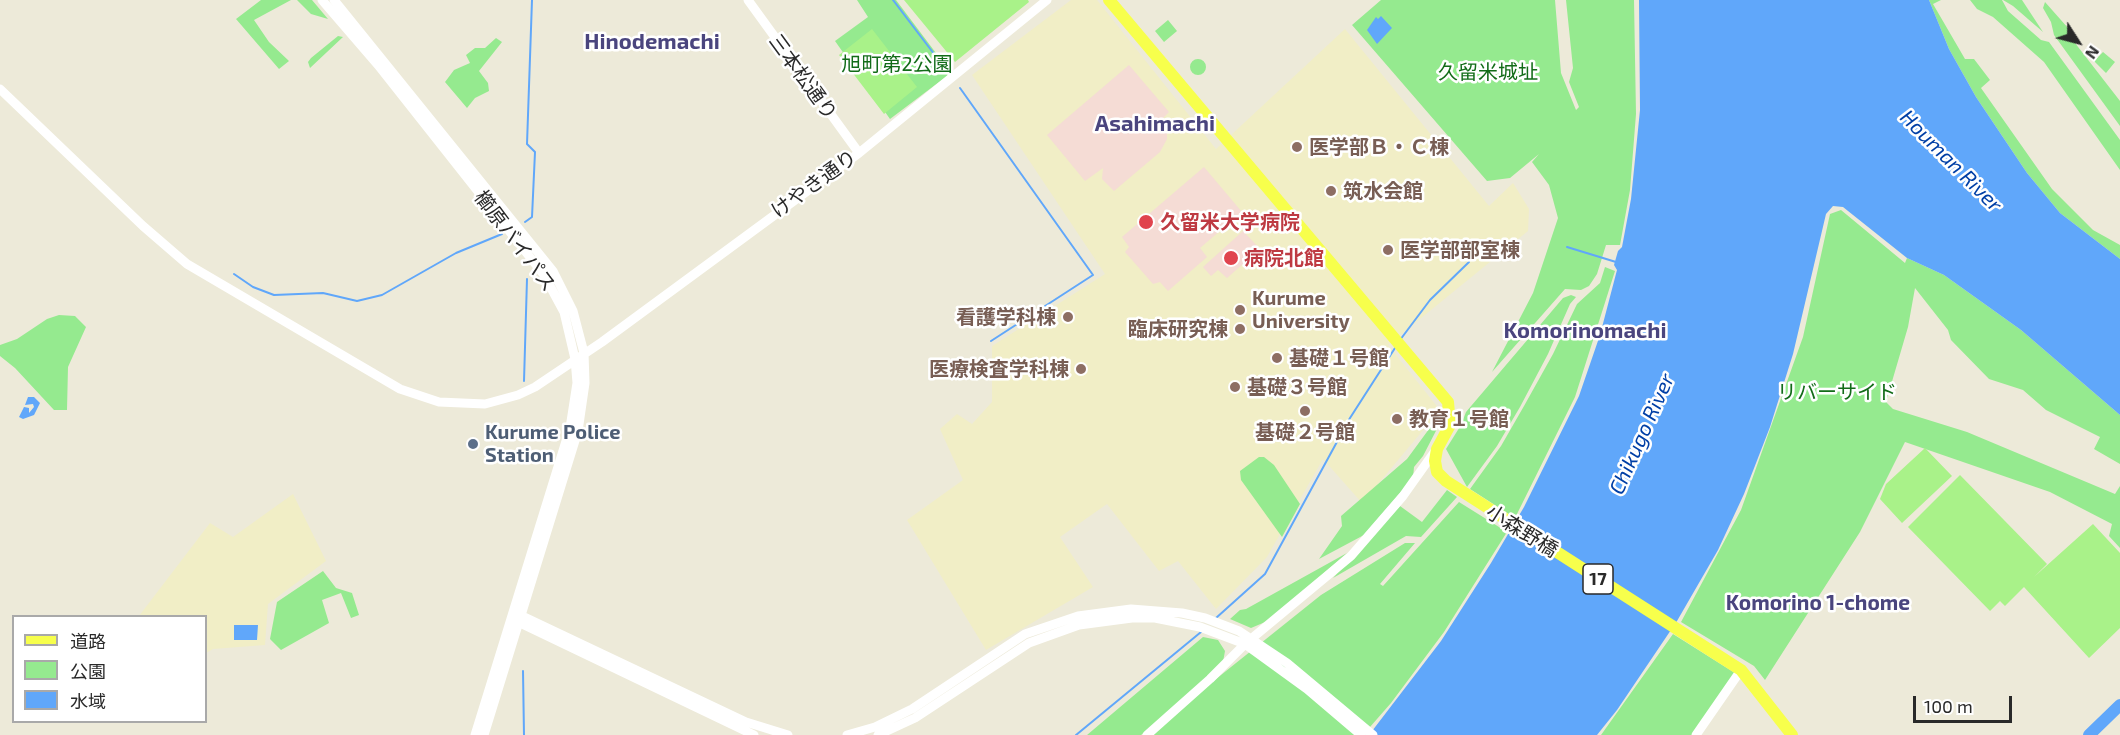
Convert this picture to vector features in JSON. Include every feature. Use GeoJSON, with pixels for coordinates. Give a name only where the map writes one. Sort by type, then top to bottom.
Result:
{"type":"FeatureCollection","features":[{"type":"Feature","properties":{"kind":"main road"},"geometry":{"type":"LineString","coordinates":[[1108,0],[1448,402],[1450,425],[1436,455]]}},
{"type":"Feature","properties":{"kind":"main road","name":"小森野橋"},"geometry":{"type":"LineString","coordinates":[[1436,455],[1437,472],[1459,491],[1739,669]]}},
{"type":"Feature","properties":{"kind":"main road","name":"17"},"geometry":{"type":"LineString","coordinates":[[1739,669],[1792,735]]}},
{"type":"Feature","properties":{"kind":"street","name":"櫛原バイパス"},"geometry":{"type":"LineString","coordinates":[[322,0],[378,65],[544,275],[564,312],[575,360],[577,383],[570,428],[484,735]]}},
{"type":"Feature","properties":{"kind":"street","name":"櫛原バイパス"},"geometry":{"type":"LineString","coordinates":[[334,0],[541,253],[564,290],[584,353],[585,382],[578,431],[518,617],[475,735]]}},
{"type":"Feature","properties":{"kind":"street","name":"三本松通り"},"geometry":{"type":"LineString","coordinates":[[748,0],[859,153]]}},
{"type":"Feature","properties":{"kind":"street","name":"けやき通り"},"geometry":{"type":"LineString","coordinates":[[0,89],[117,202],[187,264],[229,291],[400,389],[439,402],[485,404],[503,400],[535,387],[575,360],[859,153],[1047,0]]}},
{"type":"Feature","properties":{"kind":"street"},"geometry":{"type":"LineString","coordinates":[[1146,735],[1351,556],[1436,455]]}},
{"type":"Feature","properties":{"kind":"street"},"geometry":{"type":"LineString","coordinates":[[847,735],[875,727],[912,710],[1025,634],[1050,624],[1109,615],[1182,613],[1226,625],[1361,735]]}},
{"type":"Feature","properties":{"kind":"street"},"geometry":{"type":"LineString","coordinates":[[878,735],[915,718],[1029,643],[1053,632],[1109,615],[1155,618],[1200,627],[1250,643],[1287,663],[1373,735]]}},
{"type":"Feature","properties":{"kind":"street"},"geometry":{"type":"LineString","coordinates":[[518,617],[753,735]]}},
{"type":"Feature","properties":{"kind":"street"},"geometry":{"type":"LineString","coordinates":[[518,617],[746,722],[788,735]]}},
{"type":"Feature","properties":{"kind":"street"},"geometry":{"type":"LineString","coordinates":[[1696,735],[1739,669]]}},
{"type":"Feature","properties":{"kind":"shaded area","name":"Kurume University"},"geometry":{"type":"Polygon","coordinates":[[[1071,0],[1097,0],[1216,149],[1345,29],[1489,206],[1513,183],[1529,209],[1528,231],[1388,345],[1440,410],[1362,503],[1323,459],[1267,557],[1216,609],[1178,561],[1159,571],[1107,504],[1060,537],[1093,587],[986,650],[907,520],[963,480],[940,429],[957,414],[972,424],[992,402],[992,346],[1105,274],[972,75],[1071,0]]]}},
{"type":"Feature","properties":{"kind":"shaded area"},"geometry":{"type":"Polygon","coordinates":[[[1129,65],[1169,112],[1163,118],[1167,125],[1167,139],[1160,152],[1114,191],[1102,179],[1103,168],[1085,181],[1047,135],[1129,65]]]}},
{"type":"Feature","properties":{"kind":"shaded area"},"geometry":{"type":"Polygon","coordinates":[[[1204,167],[1242,212],[1200,248],[1207,257],[1168,291],[1160,282],[1153,284],[1125,252],[1129,247],[1122,237],[1204,167]]]}},
{"type":"Feature","properties":{"kind":"shaded area","name":"病院北館"},"geometry":{"type":"Polygon","coordinates":[[[1243,231],[1260,249],[1227,278],[1218,270],[1211,276],[1203,267],[1243,231]]]}},
{"type":"Feature","properties":{"kind":"shaded area"},"geometry":{"type":"Polygon","coordinates":[[[293,494],[326,561],[268,604],[265,645],[213,649],[207,652],[207,615],[140,615],[210,523],[233,537],[293,494]]]}},
{"type":"Feature","properties":{"kind":"green space"},"geometry":{"type":"Polygon","coordinates":[[[261,0],[291,0],[254,20],[269,42],[289,61],[279,69],[236,19],[261,0]]]}},
{"type":"Feature","properties":{"kind":"green space"},"geometry":{"type":"Polygon","coordinates":[[[297,0],[312,0],[328,19],[311,14],[297,0]]]}},
{"type":"Feature","properties":{"kind":"green space","name":"旭町第2公園"},"geometry":{"type":"Polygon","coordinates":[[[857,0],[896,0],[951,73],[890,119],[835,41],[868,17],[857,0]]]}},
{"type":"Feature","properties":{"kind":"green space"},"geometry":{"type":"Polygon","coordinates":[[[904,0],[1028,0],[1029,2],[955,62],[904,0]]]}},
{"type":"Feature","properties":{"kind":"green space","name":"久留米城址"},"geometry":{"type":"Polygon","coordinates":[[[1381,0],[1555,0],[1561,73],[1576,110],[1579,107],[1569,82],[1573,68],[1566,0],[1634,0],[1636,114],[1630,190],[1620,245],[1606,245],[1597,274],[1589,286],[1581,290],[1565,289],[1492,372],[1533,293],[1558,218],[1549,185],[1532,162],[1539,154],[1510,178],[1487,181],[1352,25],[1381,0]]]}},
{"type":"Feature","properties":{"kind":"green space"},"geometry":{"type":"Polygon","coordinates":[[[1929,0],[1941,0],[1933,4],[1965,59],[1974,59],[1990,80],[1981,88],[2052,189],[2093,230],[2120,245],[2120,259],[2060,213],[2027,173],[1976,97],[1949,49],[1929,0]]]}},
{"type":"Feature","properties":{"kind":"green space"},"geometry":{"type":"Polygon","coordinates":[[[1970,0],[2002,0],[2008,11],[2041,40],[2049,42],[2120,140],[2120,170],[2044,62],[1993,17],[1977,9],[1970,0]]]}},
{"type":"Feature","properties":{"kind":"green space"},"geometry":{"type":"Polygon","coordinates":[[[2003,0],[2022,0],[2043,32],[2013,6],[2003,0]]]}},
{"type":"Feature","properties":{"kind":"green space"},"geometry":{"type":"Polygon","coordinates":[[[2045,2],[2076,37],[2075,43],[2120,101],[2120,126],[2054,35],[2051,22],[2043,8],[2045,2]]]}},
{"type":"Feature","properties":{"kind":"green space"},"geometry":{"type":"Polygon","coordinates":[[[1168,20],[1177,31],[1164,42],[1155,31],[1168,20]]]}},
{"type":"Feature","properties":{"kind":"green space"},"geometry":{"type":"Polygon","coordinates":[[[872,29],[917,87],[884,114],[839,55],[872,29]]]}},
{"type":"Feature","properties":{"kind":"green space"},"geometry":{"type":"Polygon","coordinates":[[[338,36],[343,37],[310,68],[308,62],[311,58],[338,36]]]}},
{"type":"Feature","properties":{"kind":"green space"},"geometry":{"type":"Polygon","coordinates":[[[496,38],[502,42],[479,71],[488,83],[489,91],[475,98],[467,108],[445,82],[454,70],[470,63],[466,55],[475,48],[485,48],[496,38]]]}},
{"type":"Feature","properties":{"kind":"green space"},"geometry":{"type":"Polygon","coordinates":[[[2103,52],[2115,62],[2106,73],[2094,61],[2103,52]]]}},
{"type":"Feature","properties":{"kind":"green space"},"geometry":{"type":"Polygon","coordinates":[[[1195,59],[1201,59],[1206,67],[1204,73],[1195,75],[1190,70],[1190,64],[1195,59]]]}},
{"type":"Feature","properties":{"kind":"green space","name":"リバーサイド"},"geometry":{"type":"Polygon","coordinates":[[[1841,210],[1905,263],[1907,258],[1944,275],[2021,330],[2120,415],[2120,464],[2094,449],[2100,437],[2046,410],[2023,390],[1989,379],[1951,340],[1948,330],[1915,288],[1908,327],[1886,402],[1893,409],[1967,432],[2115,494],[2120,486],[2120,548],[2109,536],[2112,524],[2050,492],[1905,442],[1860,532],[1765,680],[1754,666],[1681,622],[1741,510],[1803,337],[1830,214],[1841,210]]]}},
{"type":"Feature","properties":{"kind":"green space"},"geometry":{"type":"Polygon","coordinates":[[[1605,267],[1615,271],[1575,397],[1515,518],[1470,489],[1501,446],[1553,354],[1577,304],[1600,283],[1605,267]]]}},
{"type":"Feature","properties":{"kind":"green space"},"geometry":{"type":"Polygon","coordinates":[[[1571,295],[1576,297],[1570,304],[1548,354],[1520,407],[1497,446],[1467,487],[1446,449],[1466,412],[1563,298],[1571,295]]]}},
{"type":"Feature","properties":{"kind":"green space"},"geometry":{"type":"Polygon","coordinates":[[[59,315],[75,316],[86,327],[68,367],[67,410],[54,410],[15,368],[0,356],[0,345],[17,339],[47,319],[59,315]]]}},
{"type":"Feature","properties":{"kind":"green space"},"geometry":{"type":"Polygon","coordinates":[[[1443,410],[1440,423],[1423,456],[1414,467],[1413,478],[1364,535],[1319,559],[1342,526],[1341,516],[1407,459],[1443,410]]]}},
{"type":"Feature","properties":{"kind":"green space"},"geometry":{"type":"Polygon","coordinates":[[[1925,448],[1952,476],[1902,523],[1880,499],[1886,484],[1925,448]]]}},
{"type":"Feature","properties":{"kind":"green space"},"geometry":{"type":"Polygon","coordinates":[[[1259,457],[1264,457],[1274,465],[1300,504],[1282,537],[1241,480],[1240,471],[1259,457]]]}},
{"type":"Feature","properties":{"kind":"green space"},"geometry":{"type":"Polygon","coordinates":[[[1960,475],[2047,564],[2034,577],[2093,524],[2120,553],[2120,628],[2089,658],[2024,587],[2005,606],[2000,601],[1990,611],[1908,527],[1960,475]]]}},
{"type":"Feature","properties":{"kind":"green space"},"geometry":{"type":"Polygon","coordinates":[[[1447,490],[1457,497],[1421,537],[1406,536],[1333,578],[1400,506],[1422,522],[1447,490]]]}},
{"type":"Feature","properties":{"kind":"green space"},"geometry":{"type":"Polygon","coordinates":[[[1459,502],[1507,532],[1444,632],[1391,703],[1363,735],[1146,735],[1321,595],[1405,543],[1415,543],[1380,584],[1383,586],[1459,502]]]}},
{"type":"Feature","properties":{"kind":"green space"},"geometry":{"type":"Polygon","coordinates":[[[1347,553],[1270,620],[1251,628],[1230,619],[1240,610],[1246,609],[1347,553]]]}},
{"type":"Feature","properties":{"kind":"green space"},"geometry":{"type":"Polygon","coordinates":[[[323,571],[336,588],[352,593],[359,615],[351,618],[341,593],[322,600],[329,623],[281,650],[270,639],[277,602],[323,571]]]}},
{"type":"Feature","properties":{"kind":"green space"},"geometry":{"type":"Polygon","coordinates":[[[1673,634],[1735,673],[1693,735],[1601,735],[1673,634]]]}},
{"type":"Feature","properties":{"kind":"green space"},"geometry":{"type":"Polygon","coordinates":[[[1203,637],[1218,640],[1225,651],[1223,662],[1165,716],[1141,735],[1087,735],[1203,637]]]}},
{"type":"Feature","properties":{"kind":"water"},"geometry":{"type":"Polygon","coordinates":[[[1639,0],[1929,0],[1949,49],[1976,97],[2027,173],[2060,213],[2120,259],[2120,415],[2021,330],[1944,275],[1907,258],[1843,207],[1833,206],[1826,214],[1793,354],[1770,427],[1744,494],[1718,550],[1677,621],[1617,710],[1597,735],[1369,735],[1441,641],[1491,563],[1524,507],[1579,396],[1600,335],[1617,270],[1614,265],[1618,251],[1622,247],[1631,199],[1640,110],[1639,0]]]}},
{"type":"Feature","properties":{"kind":"water"},"geometry":{"type":"Polygon","coordinates":[[[1381,16],[1392,28],[1377,44],[1367,30],[1376,17],[1378,19],[1381,16]]]}},
{"type":"Feature","properties":{"kind":"water"},"geometry":{"type":"Polygon","coordinates":[[[28,397],[34,397],[40,403],[34,415],[23,419],[19,417],[24,407],[29,408],[29,413],[34,407],[33,404],[25,405],[28,397]]]}},
{"type":"Feature","properties":{"kind":"water"},"geometry":{"type":"Polygon","coordinates":[[[234,625],[258,625],[257,640],[234,640],[234,625]]]}},
{"type":"Feature","properties":{"kind":"waterway"},"geometry":{"type":"LineString","coordinates":[[525,222],[532,217],[535,152],[527,144],[532,0]]}},
{"type":"Feature","properties":{"kind":"waterway"},"geometry":{"type":"LineString","coordinates":[[893,0],[947,71]]}},
{"type":"Feature","properties":{"kind":"waterway"},"geometry":{"type":"LineString","coordinates":[[960,88],[1093,275],[991,341]]}},
{"type":"Feature","properties":{"kind":"waterway"},"geometry":{"type":"LineString","coordinates":[[234,274],[253,287],[274,295],[323,293],[357,301],[382,295],[456,253],[502,234]]}},
{"type":"Feature","properties":{"kind":"waterway"},"geometry":{"type":"LineString","coordinates":[[1567,247],[1616,262]]}},
{"type":"Feature","properties":{"kind":"waterway"},"geometry":{"type":"LineString","coordinates":[[1400,340],[1430,300],[1469,262]]}},
{"type":"Feature","properties":{"kind":"waterway"},"geometry":{"type":"LineString","coordinates":[[524,381],[527,279]]}},
{"type":"Feature","properties":{"kind":"waterway"},"geometry":{"type":"LineString","coordinates":[[1216,618],[1265,574],[1350,418],[1395,348]]}},
{"type":"Feature","properties":{"kind":"waterway"},"geometry":{"type":"LineString","coordinates":[[1076,735],[1201,632]]}},
{"type":"Feature","properties":{"kind":"waterway"},"geometry":{"type":"LineString","coordinates":[[523,671],[524,735]]}},
{"type":"Feature","properties":{"kind":"waterway"},"geometry":{"type":"LineString","coordinates":[[2089,735],[2120,705]]}},
{"type":"Feature","properties":{"kind":"place","name":"医学部Ｂ・Ｃ棟"},"geometry":{"type":"Point","coordinates":[1297,147]}},
{"type":"Feature","properties":{"kind":"place","name":"筑水会館"},"geometry":{"type":"Point","coordinates":[1331,191]}},
{"type":"Feature","properties":{"kind":"place","name":"久留米大学病院"},"geometry":{"type":"Point","coordinates":[1146,222]}},
{"type":"Feature","properties":{"kind":"place","name":"医学部部室棟"},"geometry":{"type":"Point","coordinates":[1388,250]}},
{"type":"Feature","properties":{"kind":"place","name":"病院北館"},"geometry":{"type":"Point","coordinates":[1231,258]}},
{"type":"Feature","properties":{"kind":"place","name":"Kurume University"},"geometry":{"type":"Point","coordinates":[1240,310]}},
{"type":"Feature","properties":{"kind":"place","name":"看護学科棟"},"geometry":{"type":"Point","coordinates":[1068,317]}},
{"type":"Feature","properties":{"kind":"place","name":"臨床研究棟"},"geometry":{"type":"Point","coordinates":[1240,329]}},
{"type":"Feature","properties":{"kind":"place","name":"基礎１号館"},"geometry":{"type":"Point","coordinates":[1277,358]}},
{"type":"Feature","properties":{"kind":"place","name":"医療検査学科棟"},"geometry":{"type":"Point","coordinates":[1081,369]}},
{"type":"Feature","properties":{"kind":"place","name":"基礎３号館"},"geometry":{"type":"Point","coordinates":[1235,387]}},
{"type":"Feature","properties":{"kind":"place","name":"基礎２号館"},"geometry":{"type":"Point","coordinates":[1305,411]}},
{"type":"Feature","properties":{"kind":"place","name":"教育１号館"},"geometry":{"type":"Point","coordinates":[1397,419]}},
{"type":"Feature","properties":{"kind":"place","name":"Kurume Police Station"},"geometry":{"type":"Point","coordinates":[473,444]}},
{"type":"Feature","properties":{"kind":"district","name":"Hinodemachi"},"geometry":{"type":"Point","coordinates":[652,42]}},
{"type":"Feature","properties":{"kind":"district","name":"Asahimachi"},"geometry":{"type":"Point","coordinates":[1155,124]}},
{"type":"Feature","properties":{"kind":"district","name":"Komorinomachi"},"geometry":{"type":"Point","coordinates":[1585,331]}},
{"type":"Feature","properties":{"kind":"district","name":"Komorino 1-chome"},"geometry":{"type":"Point","coordinates":[1818,603]}},
{"type":"Feature","properties":{"kind":"water label","name":"Houman River"},"geometry":{"type":"Point","coordinates":[1951,161]}},
{"type":"Feature","properties":{"kind":"water label","name":"Chikugo River"},"geometry":{"type":"Point","coordinates":[1642,434]}}]}
